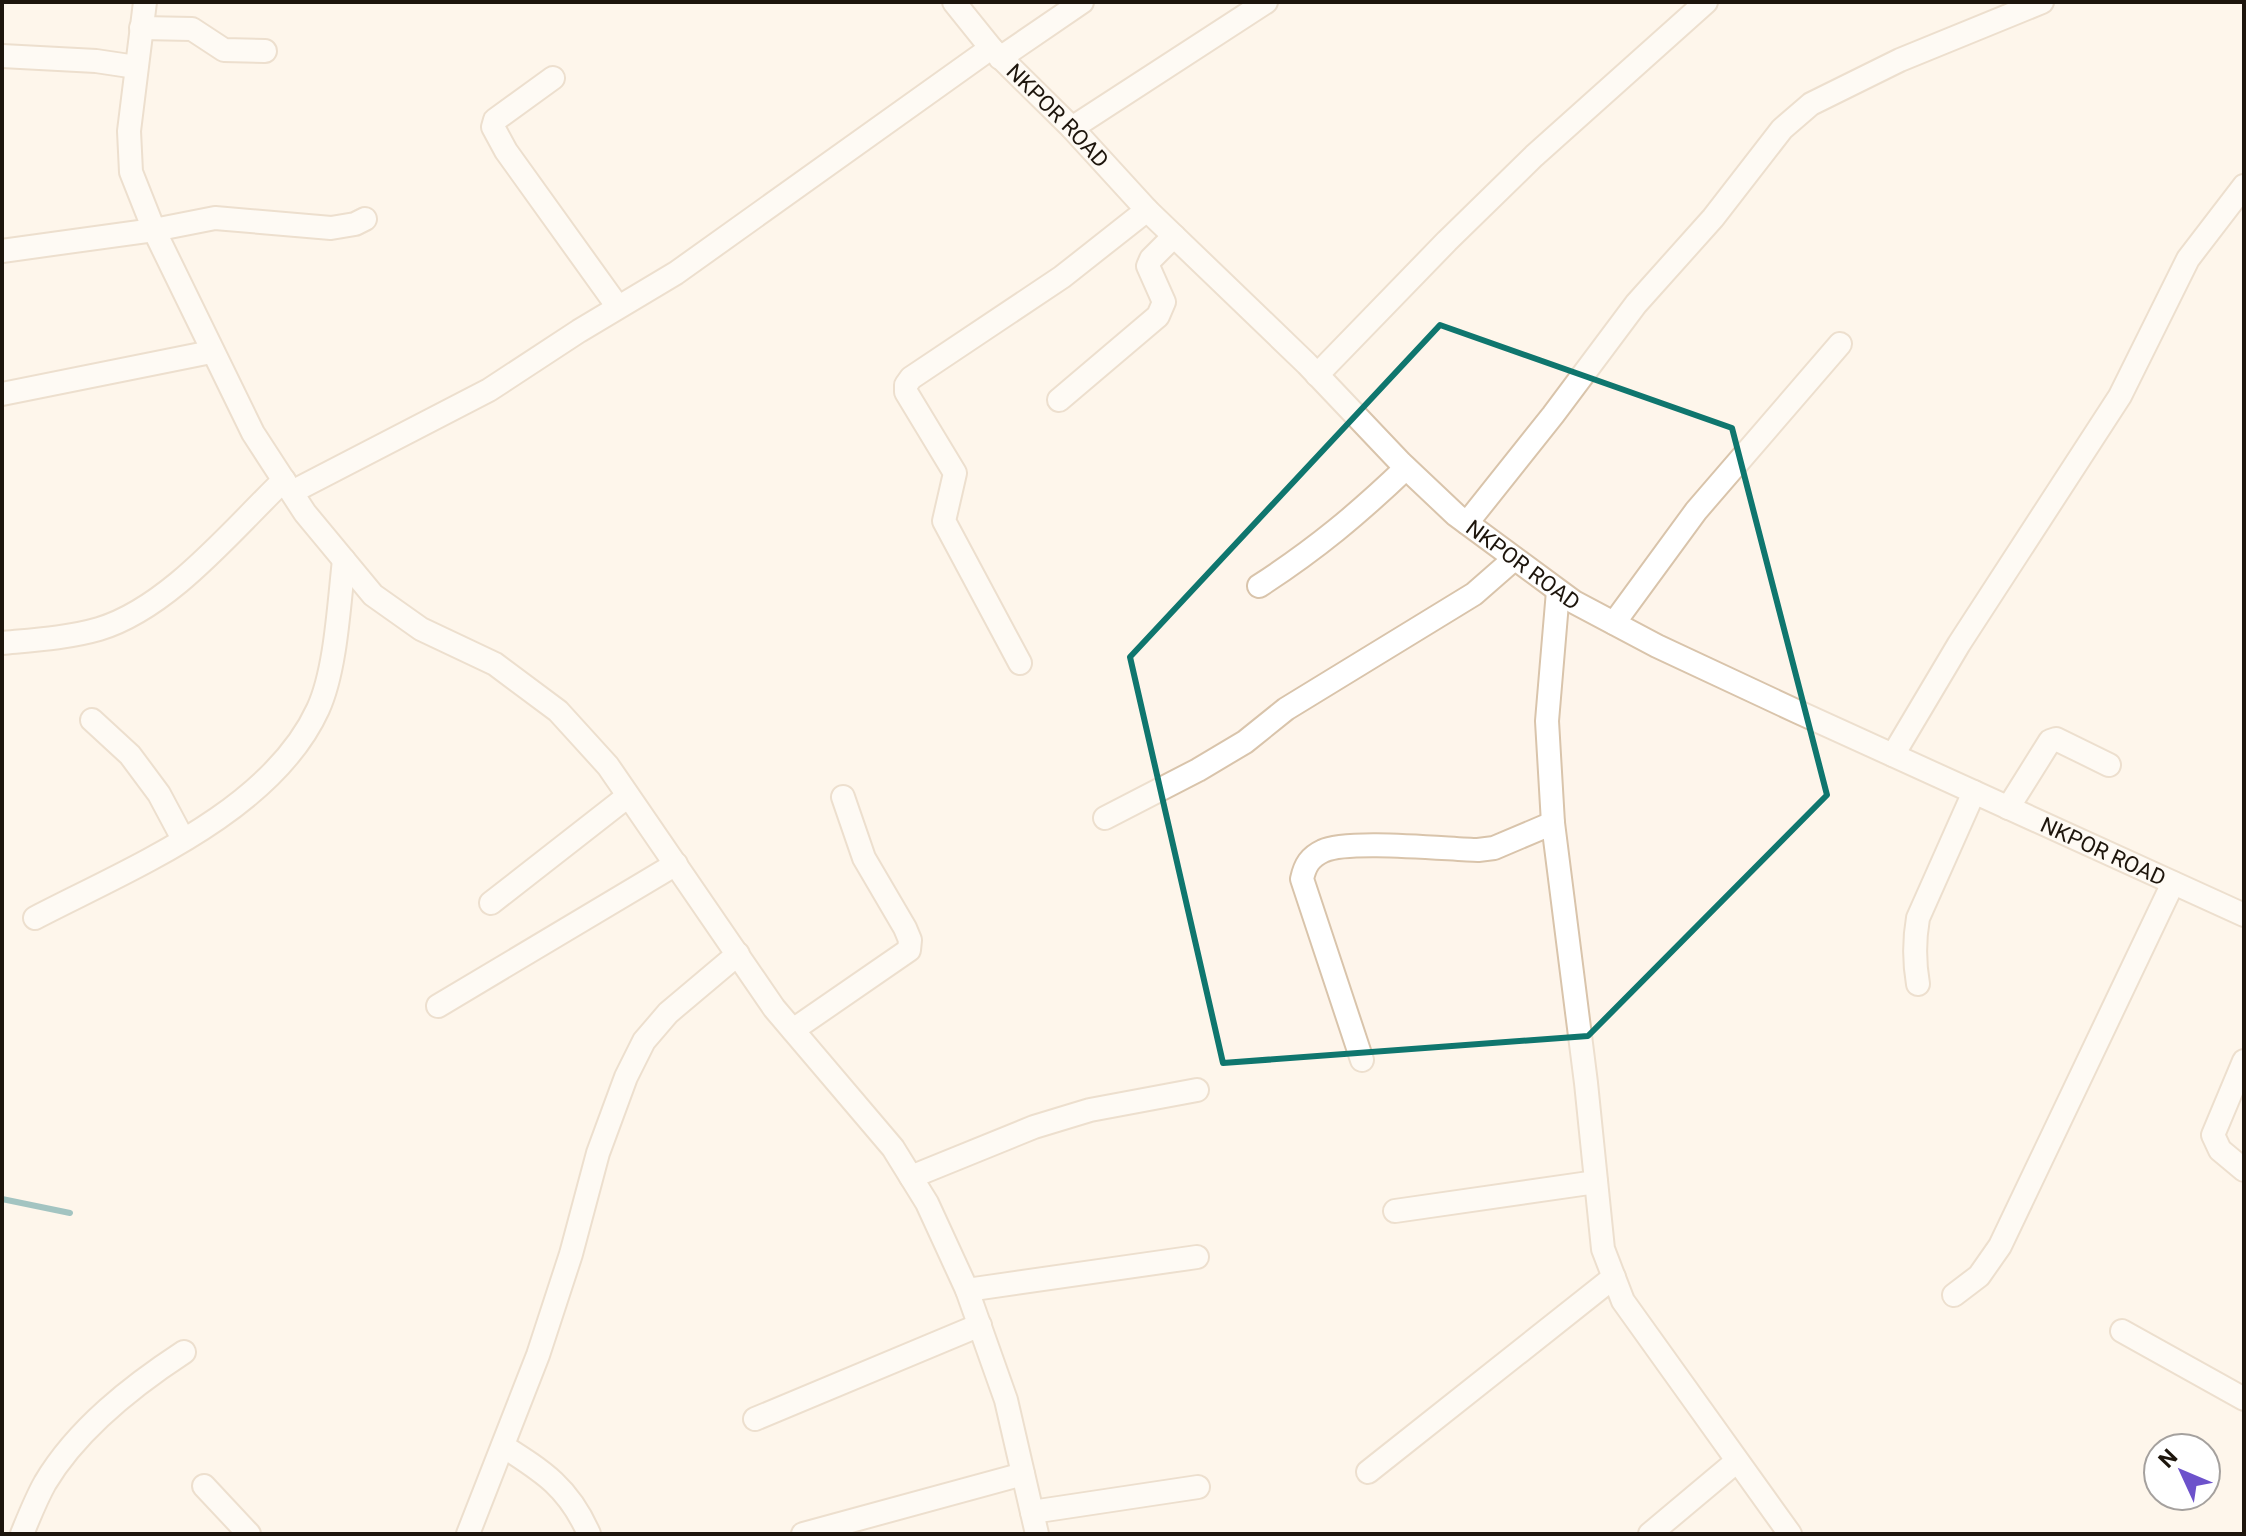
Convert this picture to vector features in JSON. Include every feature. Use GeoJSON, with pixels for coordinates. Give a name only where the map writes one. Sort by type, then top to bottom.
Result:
{"type":"FeatureCollection","features":[{"type":"Feature","properties":{"kind":"street"},"geometry":{"type":"LineString","coordinates":[[145,2],[129,131],[131,172],[154,230],[211,352],[253,433],[288,486],[373,595],[421,629],[495,664],[558,711],[608,766],[793,1030],[893,1148],[927,1203],[967,1290],[1006,1400],[1037,1534]]}},
{"type":"Feature","properties":{"kind":"street","name":"NKPOR ROAD"},"geometry":{"type":"LineString","coordinates":[[954,2],[996,53],[1072,128],[1147,210],[1317,375],[1406,468],[1467,523],[1558,591],[1699,666],[2244,915]]}},
{"type":"Feature","properties":{"kind":"street"},"geometry":{"type":"LineString","coordinates":[[2,643],[42,640],[100,629],[154,602],[288,486],[489,390],[688,264],[996,53],[1082,2]]}},
{"type":"Feature","properties":{"kind":"street"},"geometry":{"type":"LineString","coordinates":[[1072,128],[1266,2]]}},
{"type":"Feature","properties":{"kind":"street"},"geometry":{"type":"LineString","coordinates":[[1317,375],[1534,156],[1706,2]]}},
{"type":"Feature","properties":{"kind":"street"},"geometry":{"type":"LineString","coordinates":[[1467,523],[1636,304],[1713,218],[1782,129],[1811,104],[1900,60],[2042,2]]}},
{"type":"Feature","properties":{"kind":"street"},"geometry":{"type":"LineString","coordinates":[[141,28],[192,29],[224,50],[265,51]]}},
{"type":"Feature","properties":{"kind":"street"},"geometry":{"type":"LineString","coordinates":[[2,56],[96,61],[136,67]]}},
{"type":"Feature","properties":{"kind":"street"},"geometry":{"type":"LineString","coordinates":[[553,78],[495,120],[493,127],[506,151],[618,307]]}},
{"type":"Feature","properties":{"kind":"street"},"geometry":{"type":"LineString","coordinates":[[1893,755],[1959,644],[2120,396],[2188,259],[2244,186]]}},
{"type":"Feature","properties":{"kind":"street"},"geometry":{"type":"LineString","coordinates":[[1020,663],[944,521],[955,473],[906,392],[906,385],[911,378],[1062,277],[1147,210]]}},
{"type":"Feature","properties":{"kind":"street"},"geometry":{"type":"LineString","coordinates":[[2,251],[154,230],[215,218],[331,228],[365,219]]}},
{"type":"Feature","properties":{"kind":"street"},"geometry":{"type":"LineString","coordinates":[[1059,400],[1158,316],[1164,302],[1148,266],[1174,236]]}},
{"type":"Feature","properties":{"kind":"street"},"geometry":{"type":"LineString","coordinates":[[1614,623],[1696,511],[1840,344]]}},
{"type":"Feature","properties":{"kind":"street"},"geometry":{"type":"LineString","coordinates":[[2,394],[211,352]]}},
{"type":"Feature","properties":{"kind":"street"},"geometry":{"type":"LineString","coordinates":[[1259,586],[1307,555],[1406,468]]}},
{"type":"Feature","properties":{"kind":"street"},"geometry":{"type":"LineString","coordinates":[[1105,818],[1245,742],[1286,709],[1474,594],[1514,559]]}},
{"type":"Feature","properties":{"kind":"street"},"geometry":{"type":"LineString","coordinates":[[35,918],[183,839],[250,796],[293,752],[319,708],[334,649],[344,560]]}},
{"type":"Feature","properties":{"kind":"street"},"geometry":{"type":"LineString","coordinates":[[1558,591],[1547,721],[1553,823],[1603,1249],[1623,1301],[1790,1534]]}},
{"type":"Feature","properties":{"kind":"street"},"geometry":{"type":"LineString","coordinates":[[92,720],[137,765],[159,794],[183,839]]}},
{"type":"Feature","properties":{"kind":"street"},"geometry":{"type":"LineString","coordinates":[[2008,808],[2050,741],[2056,739],[2109,765]]}},
{"type":"Feature","properties":{"kind":"street"},"geometry":{"type":"LineString","coordinates":[[1918,984],[1914,936],[1918,918],[1974,792]]}},
{"type":"Feature","properties":{"kind":"street"},"geometry":{"type":"LineString","coordinates":[[491,903],[628,796]]}},
{"type":"Feature","properties":{"kind":"street"},"geometry":{"type":"LineString","coordinates":[[793,1030],[909,950],[910,940],[905,928],[864,858],[843,797]]}},
{"type":"Feature","properties":{"kind":"street"},"geometry":{"type":"LineString","coordinates":[[1362,1060],[1302,879],[1304,868],[1313,857],[1326,849],[1347,845],[1478,850],[1494,848],[1553,823]]}},
{"type":"Feature","properties":{"kind":"street"},"geometry":{"type":"LineString","coordinates":[[438,1006],[676,864]]}},
{"type":"Feature","properties":{"kind":"street"},"geometry":{"type":"LineString","coordinates":[[1954,1295],[1979,1276],[2000,1246],[2173,883]]}},
{"type":"Feature","properties":{"kind":"street"},"geometry":{"type":"LineString","coordinates":[[468,1534],[543,1341],[571,1254],[598,1153],[626,1077],[644,1041],[668,1013],[738,954]]}},
{"type":"Feature","properties":{"kind":"street"},"geometry":{"type":"LineString","coordinates":[[2244,1061],[2213,1135],[2220,1150],[2244,1170]]}},
{"type":"Feature","properties":{"kind":"street"},"geometry":{"type":"LineString","coordinates":[[911,1177],[1034,1127],[1090,1110],[1197,1090]]}},
{"type":"Feature","properties":{"kind":"street"},"geometry":{"type":"LineString","coordinates":[[1395,1211],[1596,1182]]}},
{"type":"Feature","properties":{"kind":"street"},"geometry":{"type":"LineString","coordinates":[[967,1290],[1197,1257]]}},
{"type":"Feature","properties":{"kind":"street"},"geometry":{"type":"LineString","coordinates":[[1368,1472],[1614,1277]]}},
{"type":"Feature","properties":{"kind":"street"},"geometry":{"type":"LineString","coordinates":[[755,1419],[980,1325]]}},
{"type":"Feature","properties":{"kind":"street"},"geometry":{"type":"LineString","coordinates":[[2122,1331],[2244,1399]]}},
{"type":"Feature","properties":{"kind":"street"},"geometry":{"type":"LineString","coordinates":[[22,1534],[46,1482],[80,1437],[146,1377],[184,1352]]}},
{"type":"Feature","properties":{"kind":"street"},"geometry":{"type":"LineString","coordinates":[[503,1446],[567,1494],[589,1534]]}},
{"type":"Feature","properties":{"kind":"street"},"geometry":{"type":"LineString","coordinates":[[1650,1534],[1737,1461]]}},
{"type":"Feature","properties":{"kind":"street"},"geometry":{"type":"LineString","coordinates":[[803,1534],[1023,1474]]}},
{"type":"Feature","properties":{"kind":"street"},"geometry":{"type":"LineString","coordinates":[[204,1486],[249,1534]]}},
{"type":"Feature","properties":{"kind":"street"},"geometry":{"type":"LineString","coordinates":[[1032,1512],[1198,1487]]}},
{"type":"Feature","properties":{"kind":"highlighted area"},"geometry":{"type":"Polygon","coordinates":[[[1440,325],[1732,428],[1827,795],[1588,1036],[1223,1063],[1130,657],[1440,325]]]}},
{"type":"Feature","properties":{"kind":"waterway"},"geometry":{"type":"LineString","coordinates":[[2,1199],[70,1213]]}}]}
